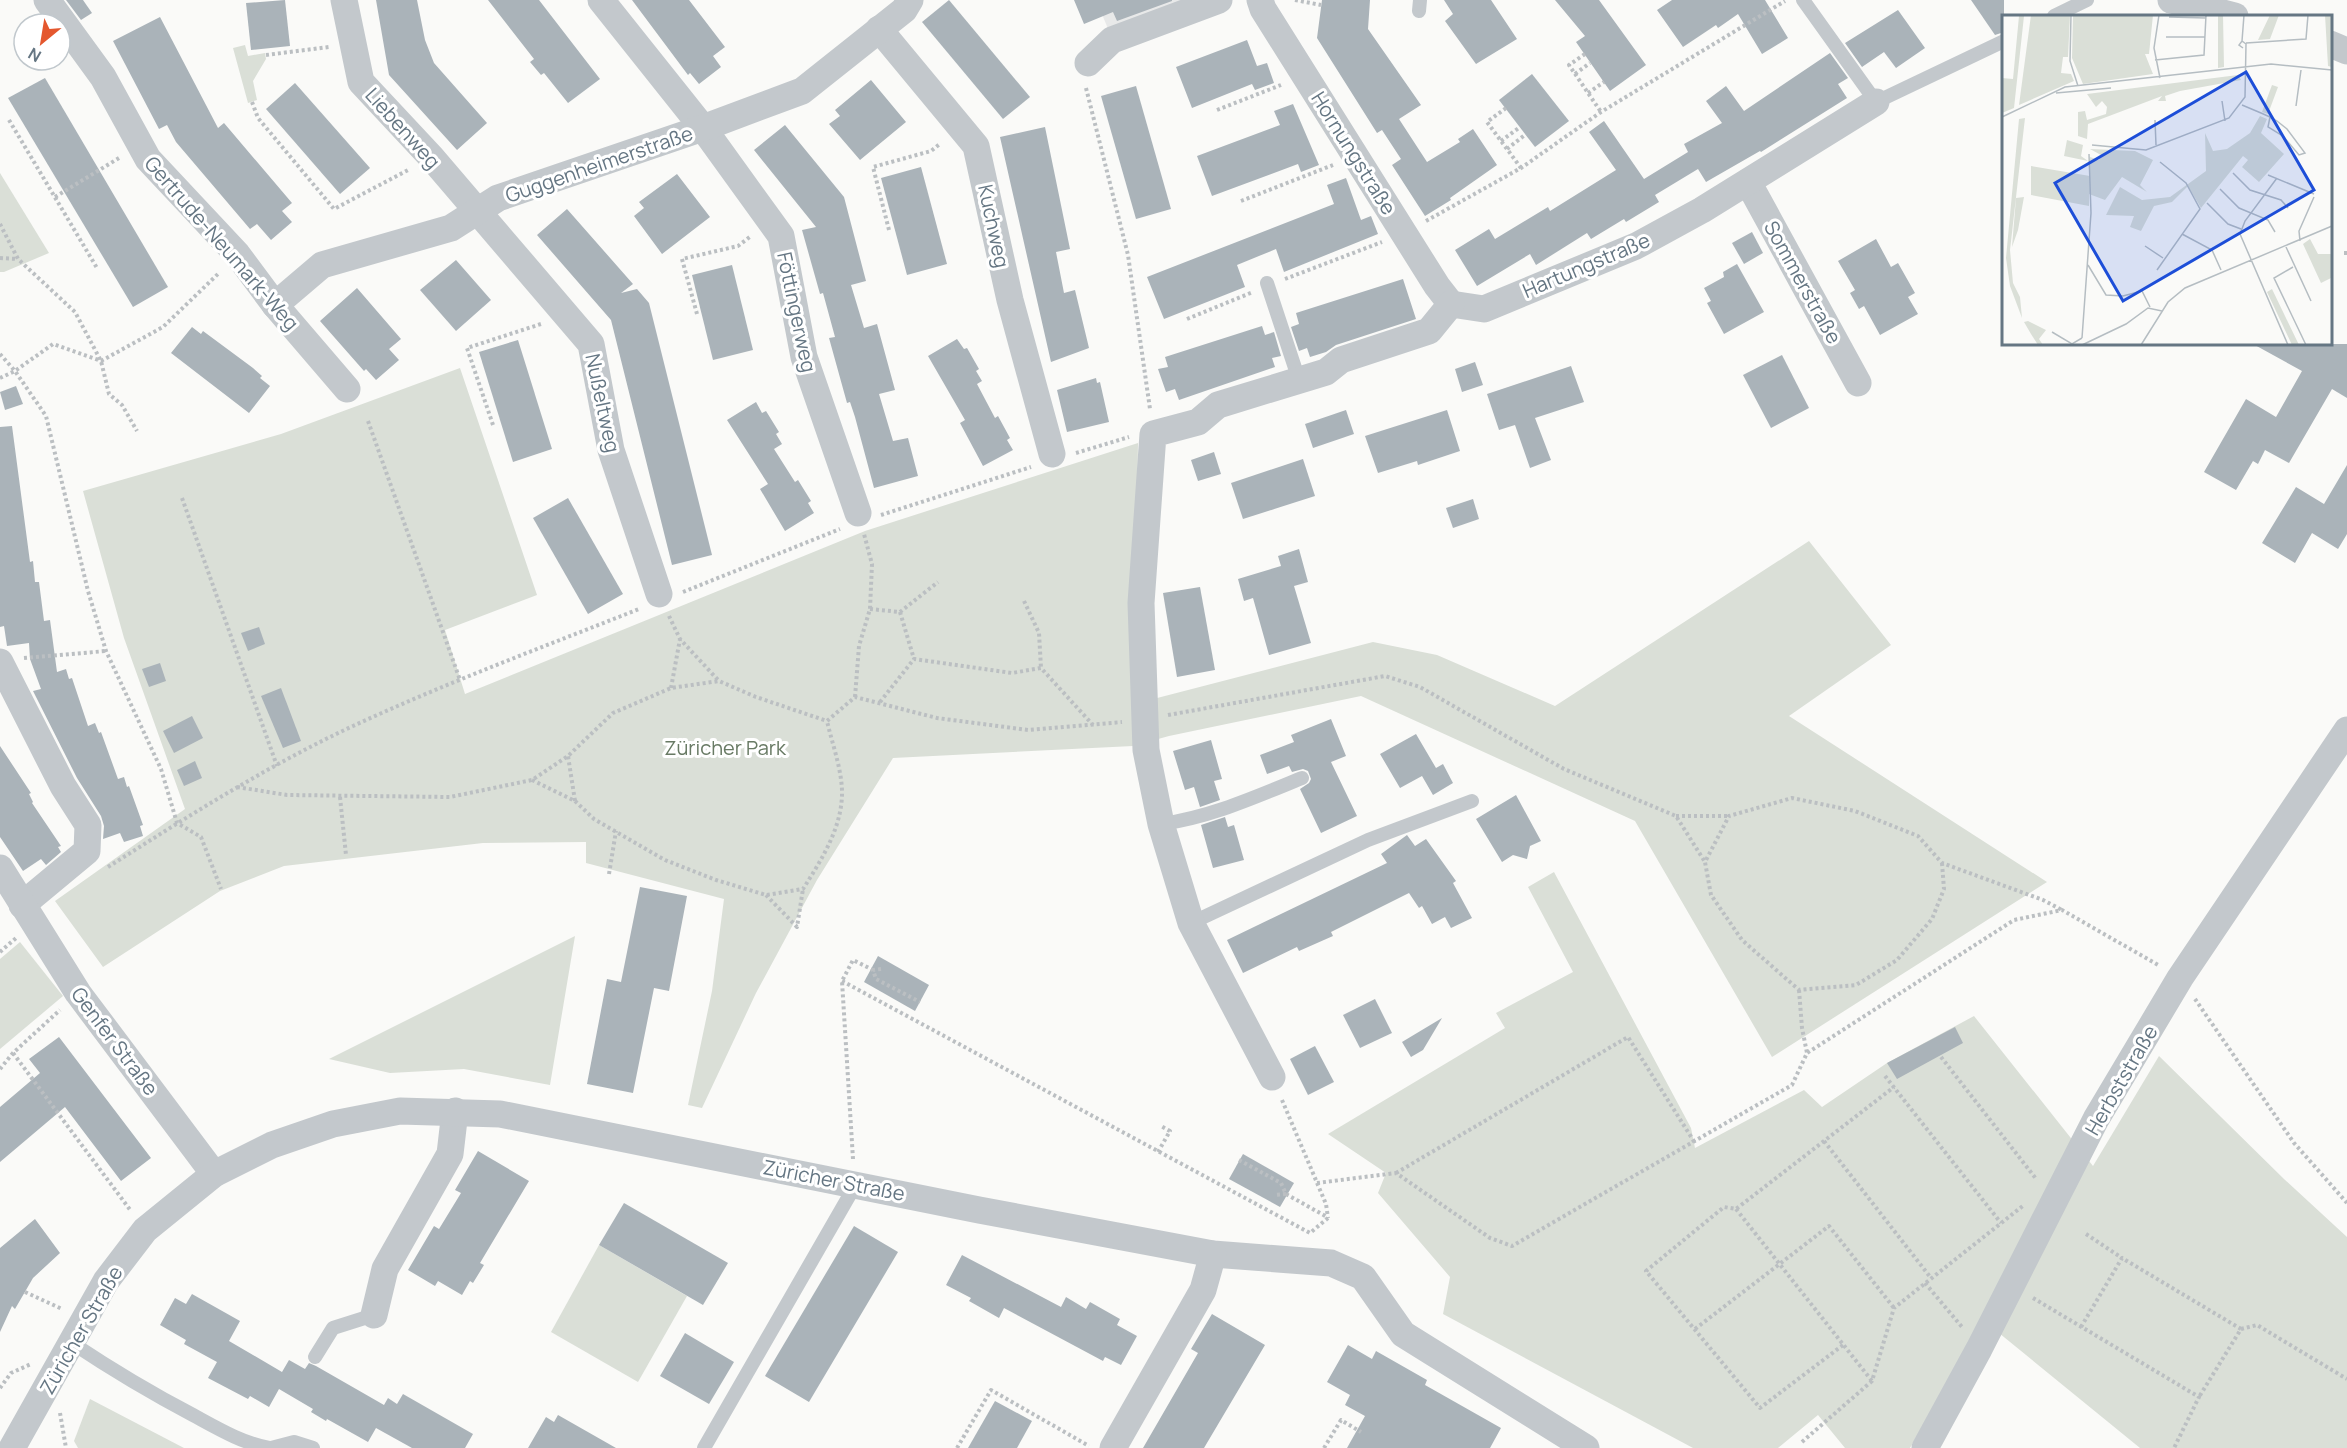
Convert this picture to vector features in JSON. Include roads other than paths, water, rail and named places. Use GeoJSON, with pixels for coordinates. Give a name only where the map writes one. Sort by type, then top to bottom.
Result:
{"type":"FeatureCollection","features":[{"type":"Feature","properties":{"kind":"street","name":"Gertrude-Neumark-Weg"},"geometry":{"type":"LineString","coordinates":[[47,0],[103,77],[148,159],[237,254],[275,305],[347,388]]}},
{"type":"Feature","properties":{"kind":"street","name":"Liebenweg"},"geometry":{"type":"LineString","coordinates":[[344,0],[361,81],[477,210]]}},
{"type":"Feature","properties":{"kind":"street","name":"Föttingerweg"},"geometry":{"type":"LineString","coordinates":[[601,0],[703,128],[781,236],[804,357],[861,522]]}},
{"type":"Feature","properties":{"kind":"street","name":"Guggenheimerstraße"},"geometry":{"type":"LineString","coordinates":[[275,305],[322,265],[451,228],[498,198],[703,128],[802,91],[904,10],[910,0]]}},
{"type":"Feature","properties":{"kind":"street"},"geometry":{"type":"LineString","coordinates":[[1088,63],[1112,40],[1219,0]]}},
{"type":"Feature","properties":{"kind":"street","name":"Hornungstraße"},"geometry":{"type":"LineString","coordinates":[[1260,0],[1263,9],[1437,286],[1451,304]]}},
{"type":"Feature","properties":{"kind":"street"},"geometry":{"type":"LineString","coordinates":[[2172,0],[2231,15]]}},
{"type":"Feature","properties":{"kind":"street","name":"Kuchweg"},"geometry":{"type":"LineString","coordinates":[[879,29],[976,146],[1010,300],[1050,459]]}},
{"type":"Feature","properties":{"kind":"street"},"geometry":{"type":"LineString","coordinates":[[2332,44],[2347,51]]}},
{"type":"Feature","properties":{"kind":"street","name":"Hartungstraße"},"geometry":{"type":"LineString","coordinates":[[1451,304],[1484,309],[1636,246],[1748,182],[1876,102]]}},
{"type":"Feature","properties":{"kind":"street","name":"Sommerstraße"},"geometry":{"type":"LineString","coordinates":[[1748,182],[1858,383]]}},
{"type":"Feature","properties":{"kind":"street","name":"Nußeltweg"},"geometry":{"type":"LineString","coordinates":[[477,210],[591,344],[611,450],[659,602]]}},
{"type":"Feature","properties":{"kind":"street"},"geometry":{"type":"LineString","coordinates":[[1272,1077],[1191,923],[1161,824],[1146,750],[1141,603],[1153,434],[1198,422],[1218,405],[1326,372],[1341,360],[1428,331],[1451,304]]}},
{"type":"Feature","properties":{"kind":"street"},"geometry":{"type":"LineString","coordinates":[[0,665],[63,786],[88,825],[87,851],[22,905]]}},
{"type":"Feature","properties":{"kind":"street","name":"Herbststraße"},"geometry":{"type":"LineString","coordinates":[[1925,1448],[1979,1349],[2096,1119],[2180,978],[2347,730]]}},
{"type":"Feature","properties":{"kind":"street","name":"Genfer Straße"},"geometry":{"type":"LineString","coordinates":[[0,868],[78,993],[214,1174]]}},
{"type":"Feature","properties":{"kind":"street","name":"Züricher Straße"},"geometry":{"type":"LineString","coordinates":[[12,1448],[106,1281],[145,1230],[214,1174],[272,1144],[333,1124],[400,1111],[500,1114],[979,1210],[1214,1254],[1331,1263],[1363,1277],[1403,1334],[1574,1444]]}},
{"type":"Feature","properties":{"kind":"street"},"geometry":{"type":"LineString","coordinates":[[375,1315],[385,1269],[450,1154],[454,1111]]}},
{"type":"Feature","properties":{"kind":"street"},"geometry":{"type":"LineString","coordinates":[[1113,1448],[1203,1290],[1214,1254]]}},
{"type":"Feature","properties":{"kind":"lane"},"geometry":{"type":"LineString","coordinates":[[1803,0],[1876,102]]}},
{"type":"Feature","properties":{"kind":"lane"},"geometry":{"type":"LineString","coordinates":[[2056,15],[2087,0]]}},
{"type":"Feature","properties":{"kind":"lane","name":"Hartungstraße"},"geometry":{"type":"LineString","coordinates":[[1876,102],[2002,42]]}},
{"type":"Feature","properties":{"kind":"lane"},"geometry":{"type":"LineString","coordinates":[[1267,284],[1299,380]]}},
{"type":"Feature","properties":{"kind":"lane"},"geometry":{"type":"LineString","coordinates":[[1161,824],[1194,819],[1223,810],[1302,778]]}},
{"type":"Feature","properties":{"kind":"lane"},"geometry":{"type":"LineString","coordinates":[[1191,923],[1368,840],[1472,801]]}},
{"type":"Feature","properties":{"kind":"lane"},"geometry":{"type":"LineString","coordinates":[[704,1448],[856,1184]]}},
{"type":"Feature","properties":{"kind":"lane"},"geometry":{"type":"LineString","coordinates":[[315,1357],[333,1328],[375,1315]]}},
{"type":"Feature","properties":{"kind":"lane"},"geometry":{"type":"LineString","coordinates":[[72,1343],[142,1388],[251,1444],[270,1448],[294,1442],[314,1448]]}},
{"type":"Feature","properties":{"kind":"park label","name":"Züricher Park"},"geometry":{"type":"Point","coordinates":[725,747]}}]}
